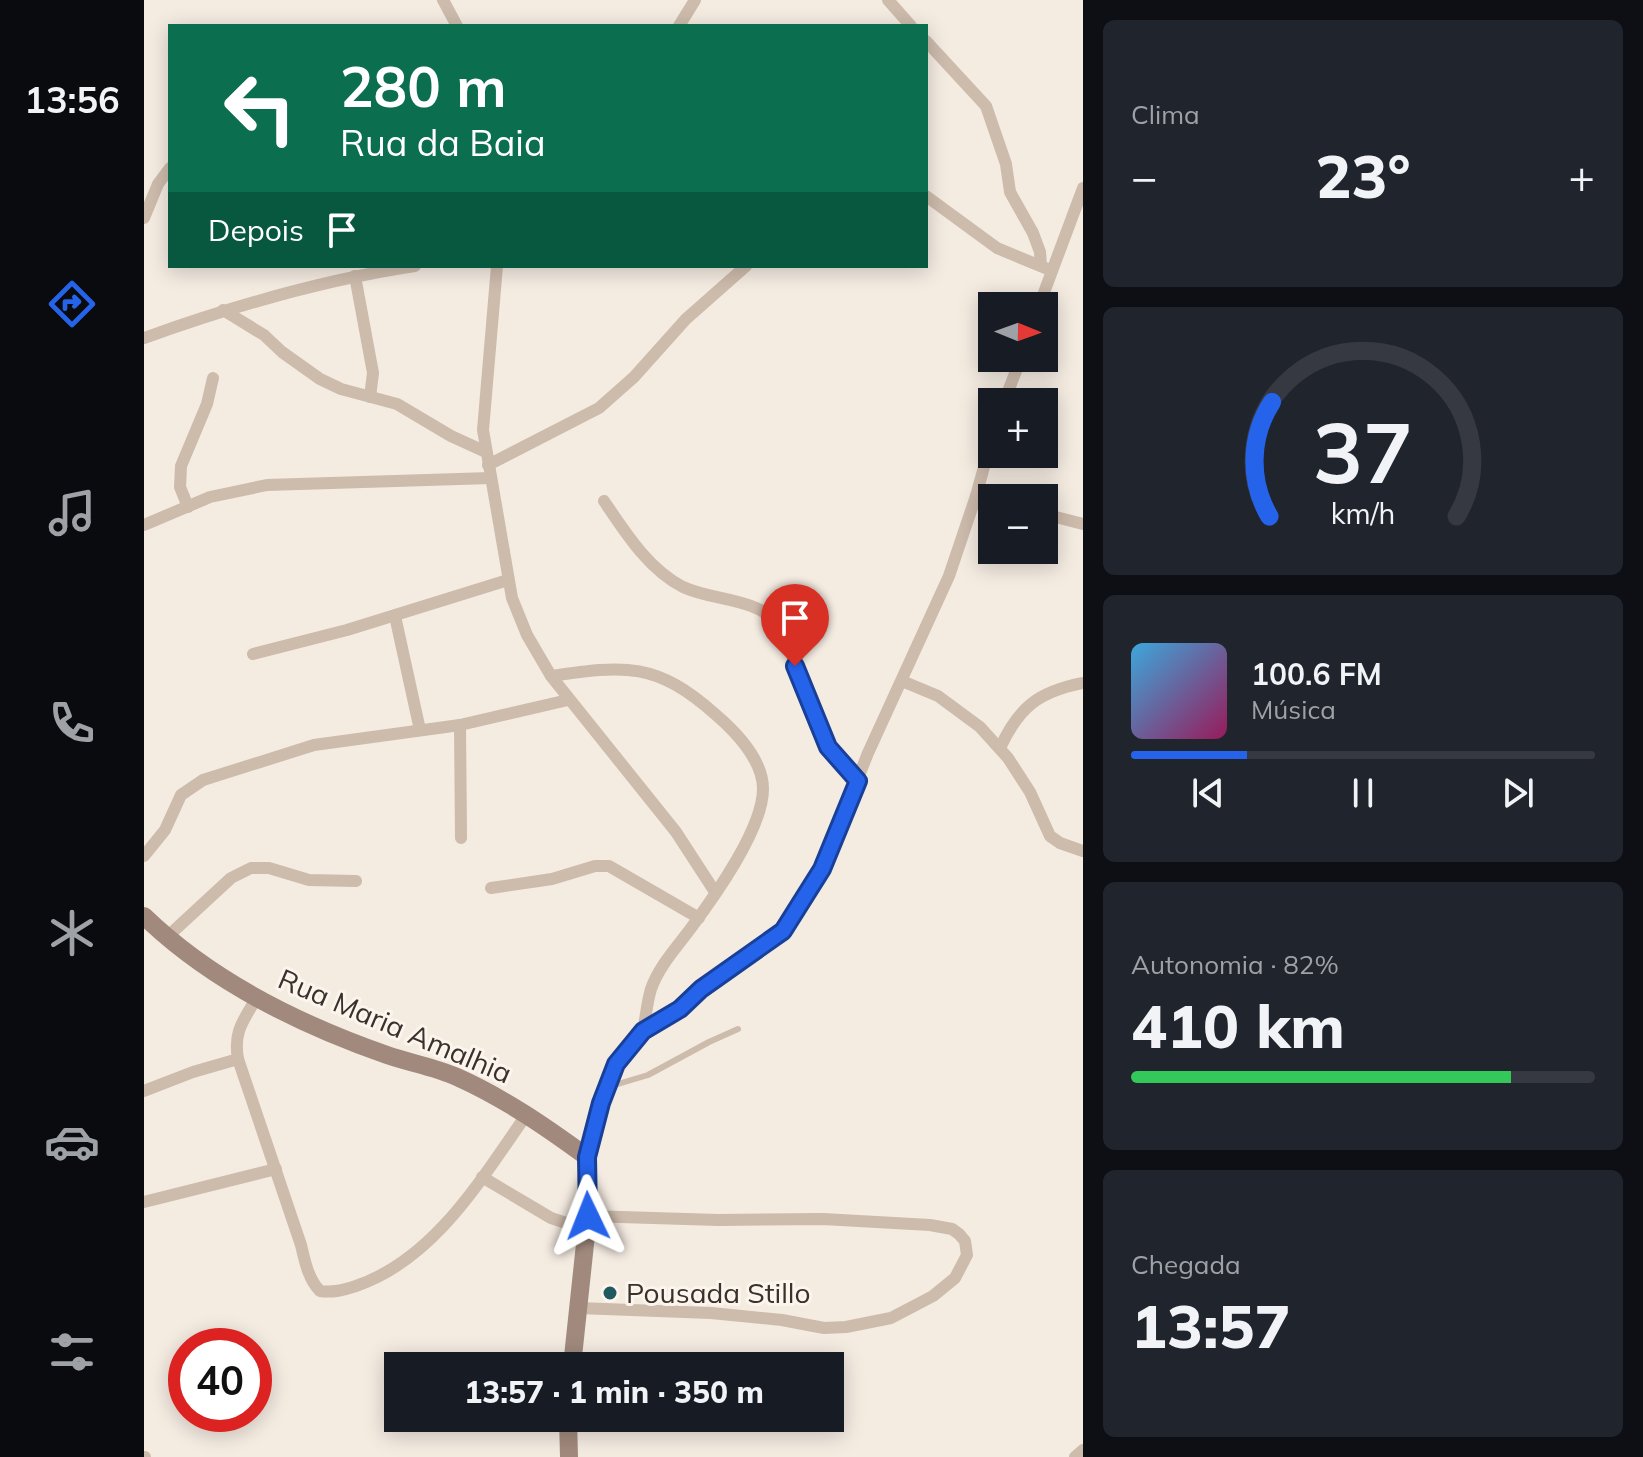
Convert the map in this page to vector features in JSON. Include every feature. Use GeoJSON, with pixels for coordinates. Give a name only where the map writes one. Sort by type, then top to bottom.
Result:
{"type":"FeatureCollection","features":[{"type":"Feature","properties":{"kind":"street"},"geometry":{"type":"LineString","coordinates":[[443,0],[456,24]]}},
{"type":"Feature","properties":{"kind":"street"},"geometry":{"type":"LineString","coordinates":[[680,24],[695,0]]}},
{"type":"Feature","properties":{"kind":"street"},"geometry":{"type":"LineString","coordinates":[[888,0],[909,24]]}},
{"type":"Feature","properties":{"kind":"street"},"geometry":{"type":"LineString","coordinates":[[928,43],[986,106],[1006,164],[1010,192],[1033,233],[1046,268]]}},
{"type":"Feature","properties":{"kind":"street"},"geometry":{"type":"LineString","coordinates":[[144,218],[158,184],[168,171]]}},
{"type":"Feature","properties":{"kind":"street"},"geometry":{"type":"LineString","coordinates":[[1042,292],[1046,268],[1083,188]]}},
{"type":"Feature","properties":{"kind":"street"},"geometry":{"type":"LineString","coordinates":[[928,197],[997,248],[1046,268]]}},
{"type":"Feature","properties":{"kind":"street"},"geometry":{"type":"LineString","coordinates":[[144,338],[290,290],[403,268]]}},
{"type":"Feature","properties":{"kind":"street"},"geometry":{"type":"LineString","coordinates":[[497,268],[483,430],[508,580],[518,616],[568,700],[676,832],[715,892]]}},
{"type":"Feature","properties":{"kind":"street"},"geometry":{"type":"LineString","coordinates":[[144,525],[210,497],[267,485],[488,465],[599,408],[634,377],[686,319],[744,268]]}},
{"type":"Feature","properties":{"kind":"street"},"geometry":{"type":"LineString","coordinates":[[355,276],[373,373],[370,397]]}},
{"type":"Feature","properties":{"kind":"street"},"geometry":{"type":"LineString","coordinates":[[223,310],[264,335],[320,379],[341,389],[407,409],[451,436],[488,465]]}},
{"type":"Feature","properties":{"kind":"street"},"geometry":{"type":"LineString","coordinates":[[188,507],[180,487],[181,466],[207,404],[213,378]]}},
{"type":"Feature","properties":{"kind":"street"},"geometry":{"type":"LineString","coordinates":[[573,1352],[587,1223],[587,1157],[601,1103],[616,1064],[643,1031],[680,1009],[701,989],[783,931],[822,869],[868,753],[949,576],[984,468]]}},
{"type":"Feature","properties":{"kind":"street"},"geometry":{"type":"LineString","coordinates":[[604,501],[629,537],[665,575],[681,586],[706,596],[752,606],[779,624],[786,635],[795,666],[828,747],[858,781]]}},
{"type":"Feature","properties":{"kind":"street"},"geometry":{"type":"LineString","coordinates":[[1058,518],[1083,524]]}},
{"type":"Feature","properties":{"kind":"street"},"geometry":{"type":"LineString","coordinates":[[253,654],[395,616],[508,580]]}},
{"type":"Feature","properties":{"kind":"street"},"geometry":{"type":"LineString","coordinates":[[395,616],[420,730]]}},
{"type":"Feature","properties":{"kind":"street"},"geometry":{"type":"LineString","coordinates":[[551,676],[599,669],[636,670],[675,683],[696,697],[738,736],[759,768],[763,788],[760,811],[746,843],[651,988],[643,1031]]}},
{"type":"Feature","properties":{"kind":"street"},"geometry":{"type":"LineString","coordinates":[[902,681],[938,696],[967,715],[1000,748],[1030,792],[1050,836],[1083,851]]}},
{"type":"Feature","properties":{"kind":"street"},"geometry":{"type":"LineString","coordinates":[[1000,748],[1011,726],[1035,698],[1083,683]]}},
{"type":"Feature","properties":{"kind":"street"},"geometry":{"type":"LineString","coordinates":[[144,856],[165,830],[181,795],[203,780],[314,745],[460,725],[568,700]]}},
{"type":"Feature","properties":{"kind":"street"},"geometry":{"type":"LineString","coordinates":[[460,725],[461,838]]}},
{"type":"Feature","properties":{"kind":"street"},"geometry":{"type":"LineString","coordinates":[[491,888],[552,879],[595,866],[609,866],[699,918]]}},
{"type":"Feature","properties":{"kind":"street"},"geometry":{"type":"LineString","coordinates":[[166,938],[231,878],[251,868],[261,867],[323,882],[356,881]]}},
{"type":"Feature","properties":{"kind":"street","name":"Rua Maria Amalhia"},"geometry":{"type":"LineString","coordinates":[[144,916],[166,938],[257,997],[332,1033],[456,1077],[527,1114],[587,1157]]}},
{"type":"Feature","properties":{"kind":"street"},"geometry":{"type":"LineString","coordinates":[[257,997],[237,1033],[235,1046],[316,1289],[330,1292],[373,1279],[401,1265],[446,1224],[527,1114]]}},
{"type":"Feature","properties":{"kind":"street"},"geometry":{"type":"LineString","coordinates":[[144,1091],[238,1059]]}},
{"type":"Feature","properties":{"kind":"street"},"geometry":{"type":"LineString","coordinates":[[144,1202],[276,1169]]}},
{"type":"Feature","properties":{"kind":"street"},"geometry":{"type":"LineString","coordinates":[[482,1177],[551,1218],[587,1223],[823,1219],[930,1225],[952,1229],[965,1241],[967,1255],[955,1278],[933,1296],[891,1318],[846,1327],[824,1328],[700,1312],[578,1308]]}},
{"type":"Feature","properties":{"kind":"street"},"geometry":{"type":"LineString","coordinates":[[568,1432],[569,1457]]}},
{"type":"Feature","properties":{"kind":"street"},"geometry":{"type":"LineString","coordinates":[[1075,1457],[1083,1450]]}},
{"type":"Feature","properties":{"kind":"lane"},"geometry":{"type":"LineString","coordinates":[[608,1087],[648,1075],[738,1029]]}},
{"type":"Feature","properties":{"kind":"place","name":"Pousada Stillo"},"geometry":{"type":"Point","coordinates":[610,1293]}},
{"type":"Feature","properties":{"kind":"route"},"geometry":{"type":"LineString","coordinates":[[588,1216],[587,1157],[601,1103],[616,1064],[643,1031],[680,1009],[701,989],[783,931],[822,869],[858,781],[828,747],[795,666]]}}]}
